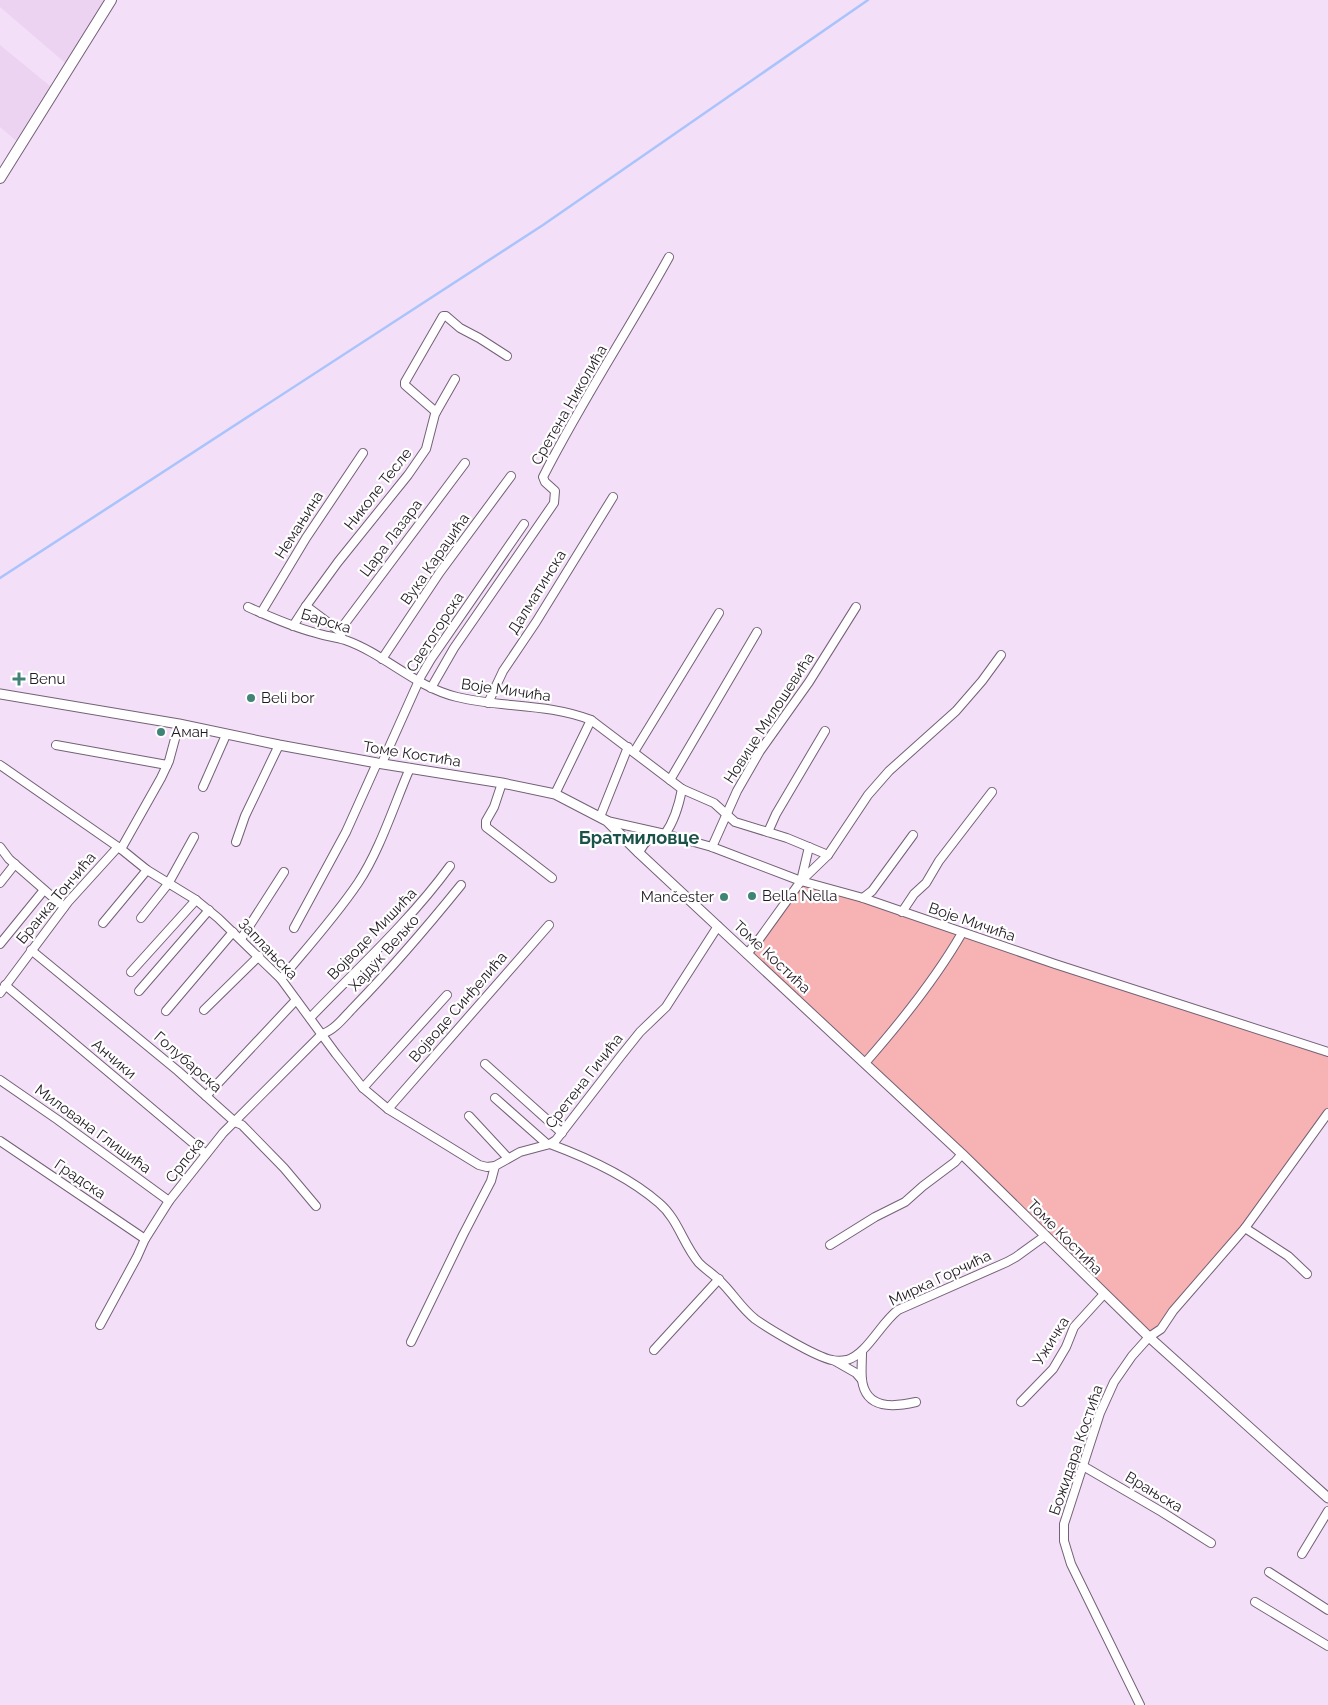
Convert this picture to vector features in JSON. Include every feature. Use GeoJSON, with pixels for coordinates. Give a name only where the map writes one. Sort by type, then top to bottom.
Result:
{"type":"FeatureCollection","features":[{"type":"Feature","properties":{"kind":"main road"},"geometry":{"type":"LineString","coordinates":[[0,178],[111,0]]}},
{"type":"Feature","properties":{"kind":"street","name":"Сретена Николића"},"geometry":{"type":"LineString","coordinates":[[431,688],[449,656],[554,503],[555,491],[545,482],[543,477],[669,257]]}},
{"type":"Feature","properties":{"kind":"street"},"geometry":{"type":"LineString","coordinates":[[436,412],[405,385],[405,382],[443,316],[446,316],[460,328],[507,356]]}},
{"type":"Feature","properties":{"kind":"street","name":"Николе Тесле"},"geometry":{"type":"LineString","coordinates":[[294,626],[338,562],[408,475],[426,449],[436,412],[455,380]]}},
{"type":"Feature","properties":{"kind":"street","name":"Немањина"},"geometry":{"type":"LineString","coordinates":[[261,613],[306,538],[363,453]]}},
{"type":"Feature","properties":{"kind":"street","name":"Цара Лазара"},"geometry":{"type":"LineString","coordinates":[[340,630],[465,463]]}},
{"type":"Feature","properties":{"kind":"street","name":"Вука Караџића"},"geometry":{"type":"LineString","coordinates":[[382,659],[440,572],[511,476]]}},
{"type":"Feature","properties":{"kind":"street","name":"Далматинска"},"geometry":{"type":"LineString","coordinates":[[488,703],[503,672],[613,498]]}},
{"type":"Feature","properties":{"kind":"street","name":"Светогорска"},"geometry":{"type":"LineString","coordinates":[[294,928],[346,832],[419,682],[446,638],[524,524]]}},
{"type":"Feature","properties":{"kind":"street"},"geometry":{"type":"LineString","coordinates":[[306,606],[340,630],[345,640]]}},
{"type":"Feature","properties":{"kind":"street","name":"Барска"},"geometry":{"type":"LineString","coordinates":[[248,607],[294,626],[345,640],[382,659],[419,682]]}},
{"type":"Feature","properties":{"kind":"street","name":"Новице Милошевића"},"geometry":{"type":"LineString","coordinates":[[712,847],[737,791],[760,751],[808,682],[856,607]]}},
{"type":"Feature","properties":{"kind":"street"},"geometry":{"type":"LineString","coordinates":[[604,819],[631,749],[719,613]]}},
{"type":"Feature","properties":{"kind":"street"},"geometry":{"type":"LineString","coordinates":[[670,780],[757,632]]}},
{"type":"Feature","properties":{"kind":"street"},"geometry":{"type":"LineString","coordinates":[[748,954],[801,881],[828,855],[844,829],[878,783],[956,711],[1001,655]]}},
{"type":"Feature","properties":{"kind":"street","name":"Воје Мичића"},"geometry":{"type":"LineString","coordinates":[[419,682],[456,697],[580,715],[591,720],[631,749],[682,789],[714,803],[735,822],[787,838],[828,855]]}},
{"type":"Feature","properties":{"kind":"street","name":"Томе Костића"},"geometry":{"type":"LineString","coordinates":[[0,694],[179,724],[226,735],[379,763],[502,782],[555,794],[604,819],[962,1154],[1149,1337],[1328,1498]]}},
{"type":"Feature","properties":{"kind":"street"},"geometry":{"type":"LineString","coordinates":[[555,794],[591,720]]}},
{"type":"Feature","properties":{"kind":"street","name":"Бранка Тончића"},"geometry":{"type":"LineString","coordinates":[[0,993],[64,907],[126,843],[167,765],[179,724]]}},
{"type":"Feature","properties":{"kind":"street"},"geometry":{"type":"LineString","coordinates":[[768,832],[776,814],[824,731]]}},
{"type":"Feature","properties":{"kind":"street"},"geometry":{"type":"LineString","coordinates":[[203,787],[226,735]]}},
{"type":"Feature","properties":{"kind":"street"},"geometry":{"type":"LineString","coordinates":[[56,744],[167,765]]}},
{"type":"Feature","properties":{"kind":"street"},"geometry":{"type":"LineString","coordinates":[[236,842],[245,816],[279,745]]}},
{"type":"Feature","properties":{"kind":"street","name":"Заплањска"},"geometry":{"type":"LineString","coordinates":[[0,765],[120,848],[147,870],[209,910],[281,979],[353,1076],[363,1088],[388,1109],[479,1165],[495,1166]]}},
{"type":"Feature","properties":{"kind":"street"},"geometry":{"type":"LineString","coordinates":[[281,979],[328,923],[358,883],[373,855],[410,768]]}},
{"type":"Feature","properties":{"kind":"street"},"geometry":{"type":"LineString","coordinates":[[502,782],[494,807],[486,821],[486,827],[552,878]]}},
{"type":"Feature","properties":{"kind":"street"},"geometry":{"type":"LineString","coordinates":[[639,853],[647,840],[654,835],[665,834],[680,804],[682,789]]}},
{"type":"Feature","properties":{"kind":"street"},"geometry":{"type":"LineString","coordinates":[[902,912],[914,894],[926,883],[938,861],[992,792]]}},
{"type":"Feature","properties":{"kind":"street","name":"Воје Мичића"},"geometry":{"type":"LineString","coordinates":[[604,819],[712,847],[801,881],[863,898],[1199,1012],[1328,1052]]}},
{"type":"Feature","properties":{"kind":"street"},"geometry":{"type":"LineString","coordinates":[[863,898],[872,891],[913,836]]}},
{"type":"Feature","properties":{"kind":"street"},"geometry":{"type":"LineString","coordinates":[[141,918],[168,884],[194,837]]}},
{"type":"Feature","properties":{"kind":"street"},"geometry":{"type":"LineString","coordinates":[[0,847],[4,854],[64,907]]}},
{"type":"Feature","properties":{"kind":"street"},"geometry":{"type":"LineString","coordinates":[[801,881],[809,847]]}},
{"type":"Feature","properties":{"kind":"street"},"geometry":{"type":"LineString","coordinates":[[0,883],[15,864]]}},
{"type":"Feature","properties":{"kind":"street","name":"Војводе Мишића"},"geometry":{"type":"LineString","coordinates":[[310,1018],[400,928],[450,866]]}},
{"type":"Feature","properties":{"kind":"street"},"geometry":{"type":"LineString","coordinates":[[103,923],[147,870]]}},
{"type":"Feature","properties":{"kind":"street"},"geometry":{"type":"LineString","coordinates":[[241,939],[284,872]]}},
{"type":"Feature","properties":{"kind":"street","name":"Хајдук Вељко"},"geometry":{"type":"LineString","coordinates":[[322,1034],[334,1027],[365,995],[424,930],[461,885]]}},
{"type":"Feature","properties":{"kind":"street"},"geometry":{"type":"LineString","coordinates":[[0,944],[44,890]]}},
{"type":"Feature","properties":{"kind":"street"},"geometry":{"type":"LineString","coordinates":[[131,972],[196,900]]}},
{"type":"Feature","properties":{"kind":"street"},"geometry":{"type":"LineString","coordinates":[[139,991],[209,910]]}},
{"type":"Feature","properties":{"kind":"street","name":"Војводе Синђелића"},"geometry":{"type":"LineString","coordinates":[[388,1109],[549,925]]}},
{"type":"Feature","properties":{"kind":"street","name":"Сретена Гичића"},"geometry":{"type":"LineString","coordinates":[[495,1166],[520,1152],[548,1144],[562,1132],[630,1044],[666,1007],[718,926]]}},
{"type":"Feature","properties":{"kind":"street"},"geometry":{"type":"LineString","coordinates":[[166,1011],[233,932]]}},
{"type":"Feature","properties":{"kind":"street"},"geometry":{"type":"LineString","coordinates":[[865,1063],[913,1007],[946,961],[962,933]]}},
{"type":"Feature","properties":{"kind":"street","name":"Голубарска"},"geometry":{"type":"LineString","coordinates":[[31,950],[170,1064],[235,1122],[242,1125],[284,1168],[316,1206]]}},
{"type":"Feature","properties":{"kind":"street"},"geometry":{"type":"LineString","coordinates":[[204,1010],[259,956]]}},
{"type":"Feature","properties":{"kind":"street","name":"Анчики"},"geometry":{"type":"LineString","coordinates":[[5,985],[206,1154]]}},
{"type":"Feature","properties":{"kind":"street"},"geometry":{"type":"LineString","coordinates":[[363,1088],[447,995]]}},
{"type":"Feature","properties":{"kind":"street"},"geometry":{"type":"LineString","coordinates":[[206,1096],[296,1000]]}},
{"type":"Feature","properties":{"kind":"street","name":"Српска"},"geometry":{"type":"LineString","coordinates":[[100,1325],[145,1239],[169,1202],[224,1132],[322,1034]]}},
{"type":"Feature","properties":{"kind":"street"},"geometry":{"type":"LineString","coordinates":[[485,1064],[562,1132]]}},
{"type":"Feature","properties":{"kind":"street","name":"Милована Глишића"},"geometry":{"type":"LineString","coordinates":[[0,1080],[58,1120],[169,1202]]}},
{"type":"Feature","properties":{"kind":"street"},"geometry":{"type":"LineString","coordinates":[[496,1098],[548,1144],[606,1168],[659,1203],[674,1220],[699,1262],[719,1280],[754,1318],[822,1357],[846,1360],[862,1352],[862,1380]]}},
{"type":"Feature","properties":{"kind":"street","name":"Божидара Костића"},"geometry":{"type":"LineString","coordinates":[[1140,1705],[1071,1564],[1064,1541],[1064,1524],[1107,1395],[1121,1371],[1149,1337],[1161,1329],[1173,1311],[1245,1228],[1328,1113]]}},
{"type":"Feature","properties":{"kind":"street"},"geometry":{"type":"LineString","coordinates":[[469,1116],[508,1158]]}},
{"type":"Feature","properties":{"kind":"street","name":"Градска"},"geometry":{"type":"LineString","coordinates":[[0,1141],[145,1239]]}},
{"type":"Feature","properties":{"kind":"street"},"geometry":{"type":"LineString","coordinates":[[830,1245],[875,1217],[904,1202],[955,1162],[962,1154]]}},
{"type":"Feature","properties":{"kind":"street"},"geometry":{"type":"LineString","coordinates":[[411,1342],[490,1181],[495,1166]]}},
{"type":"Feature","properties":{"kind":"street"},"geometry":{"type":"LineString","coordinates":[[1245,1228],[1288,1256],[1307,1274]]}},
{"type":"Feature","properties":{"kind":"street","name":"Мирка Горчића"},"geometry":{"type":"LineString","coordinates":[[862,1352],[887,1319],[898,1310],[1016,1258],[1045,1236]]}},
{"type":"Feature","properties":{"kind":"street"},"geometry":{"type":"LineString","coordinates":[[654,1350],[719,1280]]}},
{"type":"Feature","properties":{"kind":"street","name":"Ужичка"},"geometry":{"type":"LineString","coordinates":[[1021,1402],[1053,1369],[1066,1347],[1074,1327],[1104,1294]]}},
{"type":"Feature","properties":{"kind":"street"},"geometry":{"type":"LineString","coordinates":[[834,1360],[856,1373],[862,1380],[869,1396],[877,1402],[892,1406],[916,1402]]}},
{"type":"Feature","properties":{"kind":"street","name":"Врањска"},"geometry":{"type":"LineString","coordinates":[[1083,1466],[1211,1543]]}},
{"type":"Feature","properties":{"kind":"street"},"geometry":{"type":"LineString","coordinates":[[1302,1554],[1328,1511]]}},
{"type":"Feature","properties":{"kind":"street"},"geometry":{"type":"LineString","coordinates":[[1269,1572],[1328,1610]]}},
{"type":"Feature","properties":{"kind":"street"},"geometry":{"type":"LineString","coordinates":[[1255,1602],[1328,1646]]}},
{"type":"Feature","properties":{"kind":"shaded area"},"geometry":{"type":"Polygon","coordinates":[[[0,0],[111,0],[70,67],[0,7],[0,0]]]}},
{"type":"Feature","properties":{"kind":"shaded area"},"geometry":{"type":"Polygon","coordinates":[[[0,45],[55,90],[21,145],[0,127],[0,45]]]}},
{"type":"Feature","properties":{"kind":"shaded area"},"geometry":{"type":"Polygon","coordinates":[[[801,881],[1328,1052],[1328,1113],[1245,1228],[1165,1316],[1149,1337],[747,954],[801,881]]]}},
{"type":"Feature","properties":{"kind":"waterway"},"geometry":{"type":"LineString","coordinates":[[0,578],[543,225],[868,0]]}},
{"type":"Feature","properties":{"kind":"place","name":"Benu"},"geometry":{"type":"Point","coordinates":[19,679]}},
{"type":"Feature","properties":{"kind":"place","name":"Beli bor"},"geometry":{"type":"Point","coordinates":[251,698]}},
{"type":"Feature","properties":{"kind":"place","name":"Аман"},"geometry":{"type":"Point","coordinates":[161,732]}},
{"type":"Feature","properties":{"kind":"place","name":"Bella Nella"},"geometry":{"type":"Point","coordinates":[752,896]}},
{"type":"Feature","properties":{"kind":"place","name":"Mančester"},"geometry":{"type":"Point","coordinates":[724,897]}},
{"type":"Feature","properties":{"kind":"district","name":"Братмиловце"},"geometry":{"type":"Point","coordinates":[639,838]}}]}
